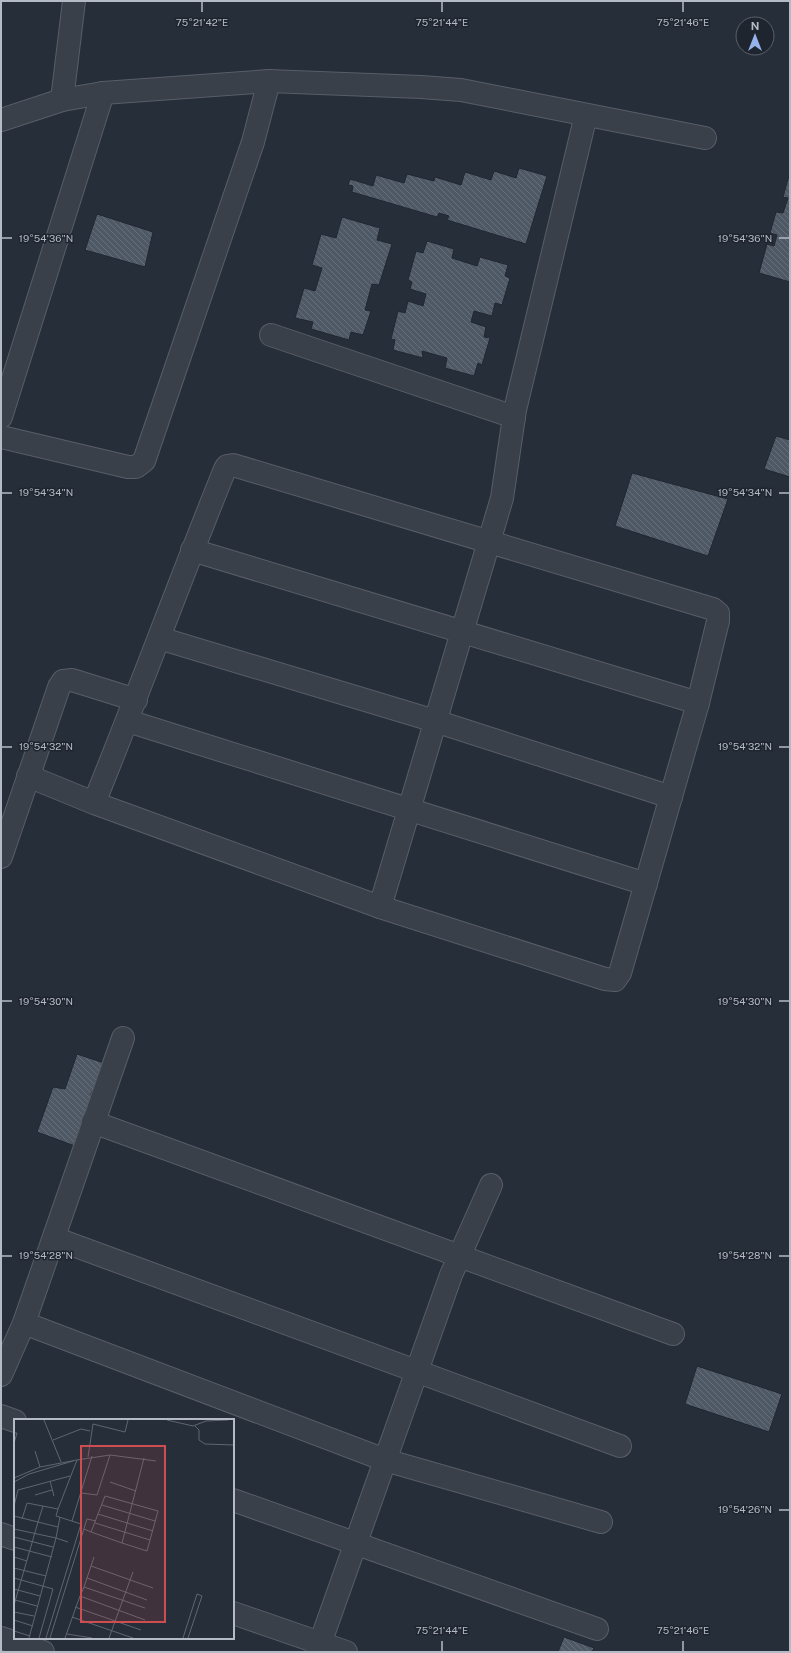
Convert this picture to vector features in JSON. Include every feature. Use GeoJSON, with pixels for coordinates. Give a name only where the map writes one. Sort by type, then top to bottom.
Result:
{"type":"FeatureCollection","features":[{"type":"Feature","properties":{"kind":"street"},"geometry":{"type":"LineString","coordinates":[[62,100],[74,1]]}},
{"type":"Feature","properties":{"kind":"street"},"geometry":{"type":"LineString","coordinates":[[1,120],[62,100],[103,93],[269,81],[443,88],[705,138]]}},
{"type":"Feature","properties":{"kind":"street"},"geometry":{"type":"LineString","coordinates":[[1,437],[128,467],[136,467],[144,461],[252,142],[269,81]]}},
{"type":"Feature","properties":{"kind":"street"},"geometry":{"type":"LineString","coordinates":[[1,418],[103,93]]}},
{"type":"Feature","properties":{"kind":"street"},"geometry":{"type":"LineString","coordinates":[[380,907],[505,488],[514,417],[586,115]]}},
{"type":"Feature","properties":{"kind":"street"},"geometry":{"type":"LineString","coordinates":[[271,335],[514,417]]}},
{"type":"Feature","properties":{"kind":"street"},"geometry":{"type":"LineString","coordinates":[[28,776],[94,803],[380,907],[605,979],[614,980],[620,974],[698,703],[718,621],[718,613],[713,609],[233,465],[227,466],[192,550],[128,721],[94,803]]}},
{"type":"Feature","properties":{"kind":"street"},"geometry":{"type":"LineString","coordinates":[[192,550],[698,703]]}},
{"type":"Feature","properties":{"kind":"street"},"geometry":{"type":"LineString","coordinates":[[159,638],[435,721],[671,797]]}},
{"type":"Feature","properties":{"kind":"street"},"geometry":{"type":"LineString","coordinates":[[1,857],[58,687],[63,681],[72,680],[136,700]]}},
{"type":"Feature","properties":{"kind":"street"},"geometry":{"type":"LineString","coordinates":[[128,721],[646,884]]}},
{"type":"Feature","properties":{"kind":"street"},"geometry":{"type":"LineString","coordinates":[[1,1375],[24,1323],[93,1122],[124,1038]]}},
{"type":"Feature","properties":{"kind":"street"},"geometry":{"type":"LineString","coordinates":[[93,1122],[673,1334]]}},
{"type":"Feature","properties":{"kind":"street"},"geometry":{"type":"LineString","coordinates":[[318,1647],[451,1275],[491,1185]]}},
{"type":"Feature","properties":{"kind":"street"},"geometry":{"type":"LineString","coordinates":[[54,1238],[620,1446]]}},
{"type":"Feature","properties":{"kind":"street"},"geometry":{"type":"LineString","coordinates":[[24,1323],[386,1460],[601,1522]]}},
{"type":"Feature","properties":{"kind":"street"},"geometry":{"type":"LineString","coordinates":[[1,1416],[14,1421]]}},
{"type":"Feature","properties":{"kind":"street"},"geometry":{"type":"LineString","coordinates":[[234,1500],[597,1629]]}},
{"type":"Feature","properties":{"kind":"street"},"geometry":{"type":"LineString","coordinates":[[1,1534],[14,1539]]}},
{"type":"Feature","properties":{"kind":"street"},"geometry":{"type":"LineString","coordinates":[[234,1613],[318,1647],[346,1652]]}},
{"type":"Feature","properties":{"kind":"street"},"geometry":{"type":"LineString","coordinates":[[1,1638],[43,1652]]}},
{"type":"Feature","properties":{"kind":"building"},"geometry":{"type":"Polygon","coordinates":[[[519,168],[547,176],[526,244],[447,220],[449,216],[439,213],[437,217],[352,192],[353,186],[348,185],[350,179],[373,186],[376,175],[404,183],[407,174],[434,181],[435,177],[461,185],[465,172],[491,180],[494,171],[516,178],[519,168]]]}},
{"type":"Feature","properties":{"kind":"building"},"geometry":{"type":"Polygon","coordinates":[[[790,172],[790,282],[759,273],[767,244],[774,246],[777,235],[770,233],[776,212],[783,213],[788,198],[783,197],[790,172]]]}},
{"type":"Feature","properties":{"kind":"building"},"geometry":{"type":"Polygon","coordinates":[[[97,214],[153,232],[145,267],[85,250],[97,214]]]}},
{"type":"Feature","properties":{"kind":"building"},"geometry":{"type":"Polygon","coordinates":[[[342,217],[380,228],[377,240],[392,244],[379,285],[372,284],[365,310],[371,311],[363,335],[351,332],[349,340],[311,329],[313,322],[295,318],[304,288],[315,291],[322,268],[312,265],[321,234],[336,238],[342,217]]]}},
{"type":"Feature","properties":{"kind":"building"},"geometry":{"type":"Polygon","coordinates":[[[427,241],[454,249],[452,258],[477,266],[480,257],[508,265],[505,276],[510,278],[502,305],[495,303],[492,316],[474,311],[471,322],[486,327],[484,337],[490,338],[482,365],[478,363],[474,376],[445,368],[447,358],[422,351],[423,358],[393,350],[395,340],[391,339],[398,311],[405,313],[408,301],[423,306],[426,294],[410,289],[412,282],[408,280],[416,251],[423,253],[427,241]]]}},
{"type":"Feature","properties":{"kind":"building"},"geometry":{"type":"Polygon","coordinates":[[[776,436],[790,440],[790,477],[764,469],[776,436]]]}},
{"type":"Feature","properties":{"kind":"building"},"geometry":{"type":"Polygon","coordinates":[[[632,473],[728,499],[708,556],[615,526],[632,473]]]}},
{"type":"Feature","properties":{"kind":"building"},"geometry":{"type":"Polygon","coordinates":[[[77,1054],[107,1064],[99,1087],[94,1089],[91,1093],[91,1102],[75,1146],[37,1132],[53,1087],[65,1089],[77,1054]]]}},
{"type":"Feature","properties":{"kind":"building"},"geometry":{"type":"Polygon","coordinates":[[[697,1366],[782,1394],[769,1432],[685,1404],[697,1366]]]}},
{"type":"Feature","properties":{"kind":"building"},"geometry":{"type":"Polygon","coordinates":[[[564,1637],[594,1648],[592,1652],[558,1652],[564,1637]]]}}]}
